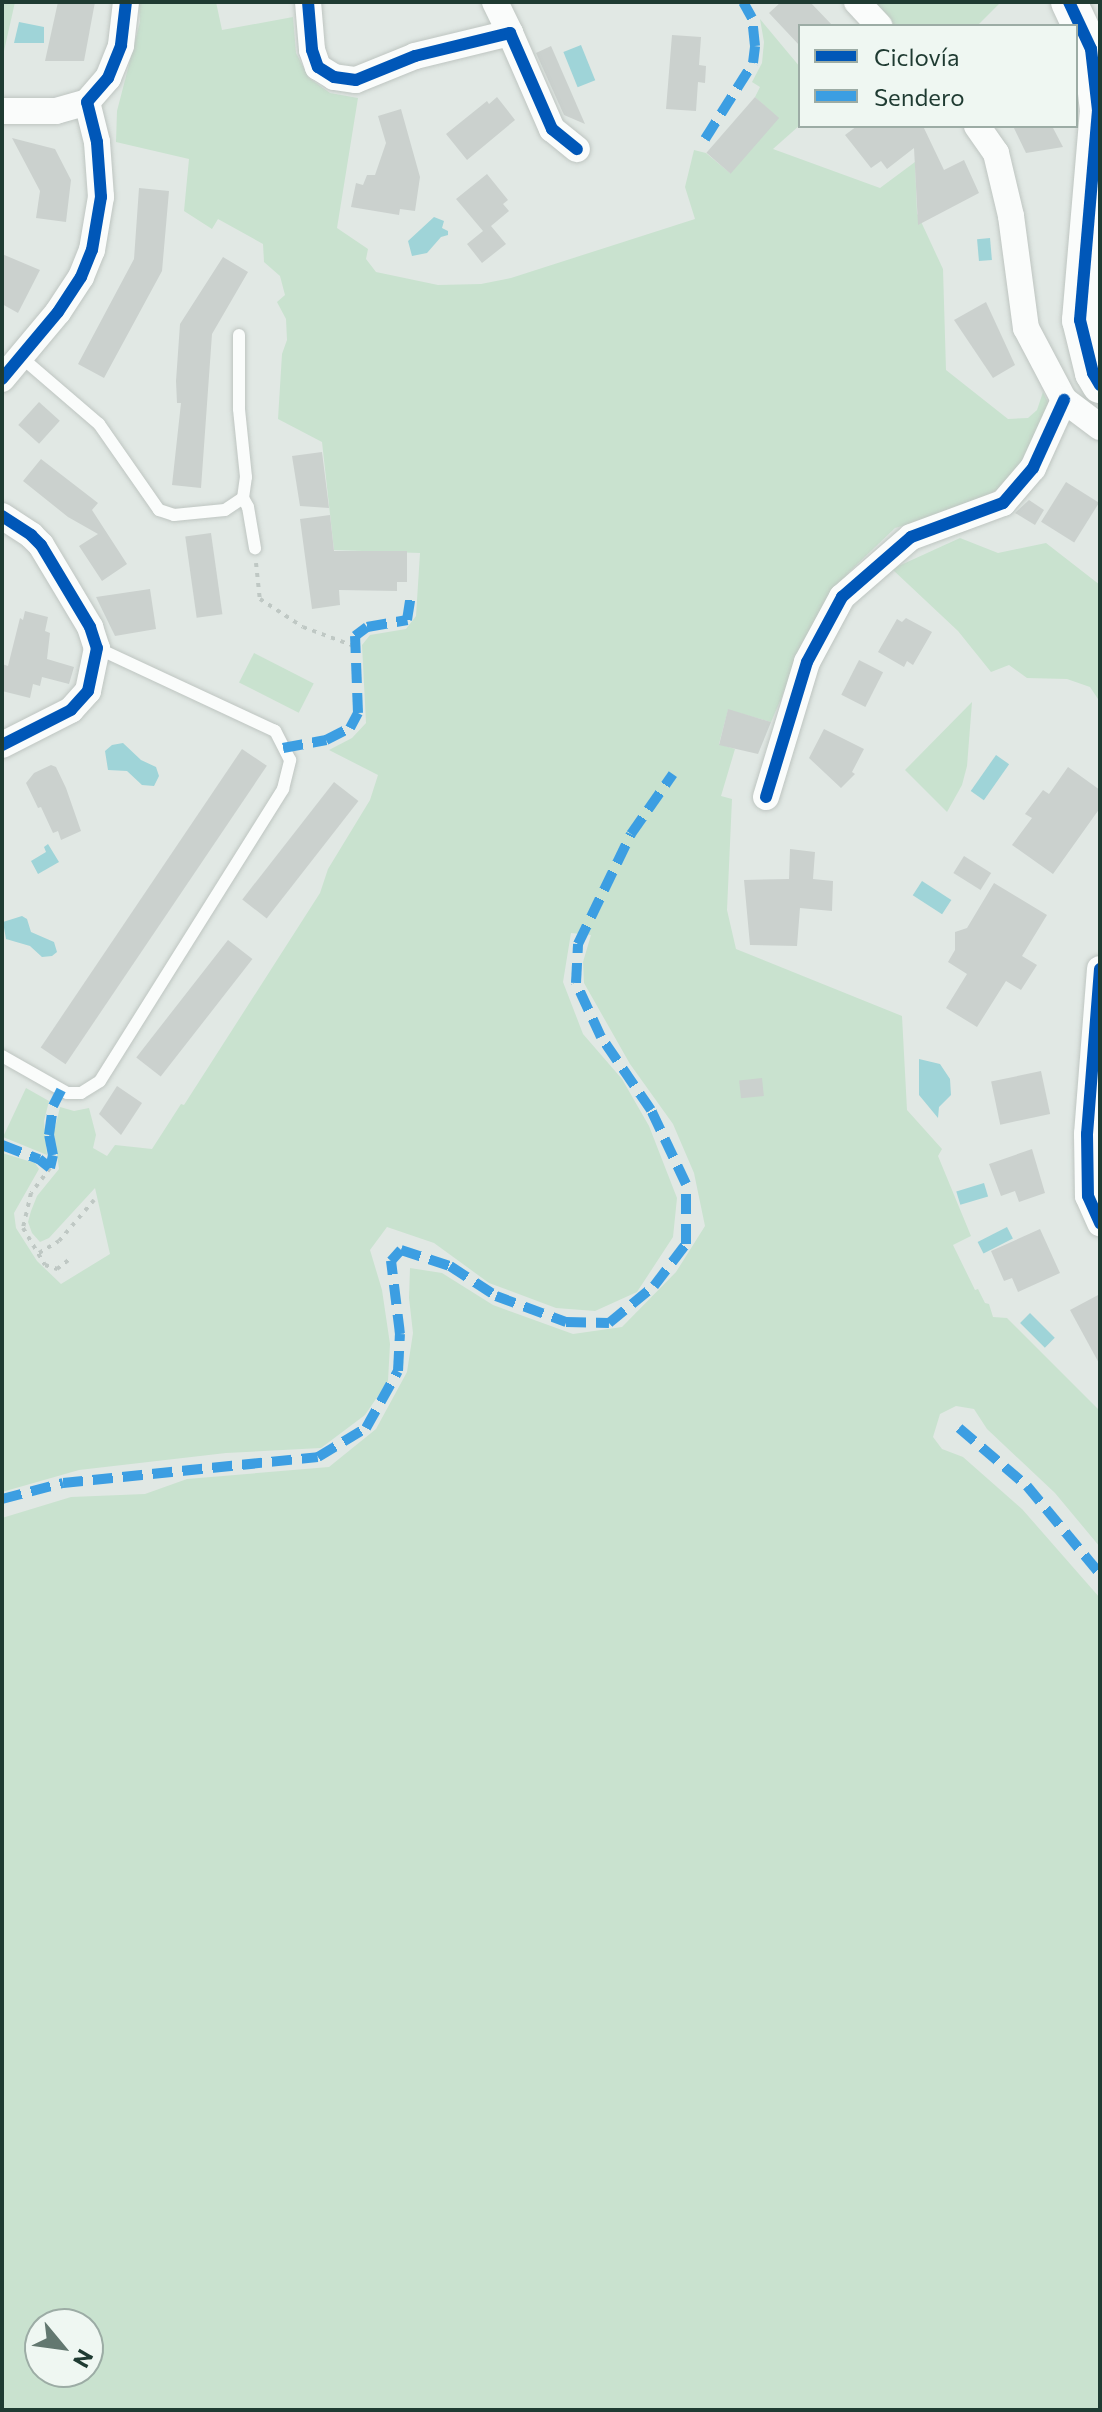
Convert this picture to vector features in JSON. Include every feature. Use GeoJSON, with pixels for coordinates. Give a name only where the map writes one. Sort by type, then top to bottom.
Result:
{"type":"FeatureCollection","features":[{"type":"Feature","properties":{"kind":"street"},"geometry":{"type":"LineString","coordinates":[[2,111],[56,111],[87,102],[108,78],[116,56],[126,2]]}},
{"type":"Feature","properties":{"kind":"street"},"geometry":{"type":"LineString","coordinates":[[308,2],[312,50],[318,67],[334,77],[356,80],[415,56],[510,33]]}},
{"type":"Feature","properties":{"kind":"street"},"geometry":{"type":"LineString","coordinates":[[495,2],[552,129],[577,149]]}},
{"type":"Feature","properties":{"kind":"street"},"geometry":{"type":"LineString","coordinates":[[857,2],[877,24]]}},
{"type":"Feature","properties":{"kind":"street"},"geometry":{"type":"LineString","coordinates":[[1069,2],[1091,49],[1098,110],[1090,326],[1093,373],[1100,385]]}},
{"type":"Feature","properties":{"kind":"street"},"geometry":{"type":"LineString","coordinates":[[2,379],[74,288],[92,250],[101,197],[97,142],[87,102]]}},
{"type":"Feature","properties":{"kind":"street"},"geometry":{"type":"LineString","coordinates":[[978,128],[996,153],[1011,216],[1026,328],[1064,400],[1100,427]]}},
{"type":"Feature","properties":{"kind":"street"},"geometry":{"type":"LineString","coordinates":[[766,797],[807,662],[842,597],[911,537],[1003,503],[1033,468],[1064,400]]}},
{"type":"Feature","properties":{"kind":"street"},"geometry":{"type":"LineString","coordinates":[[2,516],[41,545],[90,627],[97,648],[88,691],[71,710],[2,745]]}},
{"type":"Feature","properties":{"kind":"street"},"geometry":{"type":"LineString","coordinates":[[1100,969],[1087,1134],[1088,1196],[1100,1223]]}},
{"type":"Feature","properties":{"kind":"lane"},"geometry":{"type":"LineString","coordinates":[[239,335],[239,409],[246,477],[243,498],[248,507],[255,548]]}},
{"type":"Feature","properties":{"kind":"lane"},"geometry":{"type":"LineString","coordinates":[[21,357],[99,424],[159,510],[174,515],[225,510],[243,498]]}},
{"type":"Feature","properties":{"kind":"lane"},"geometry":{"type":"LineString","coordinates":[[2,1056],[67,1093],[81,1093],[100,1081],[283,789],[290,760],[275,731],[97,648]]}},
{"type":"Feature","properties":{"kind":"path"},"geometry":{"type":"LineString","coordinates":[[255,548],[260,599],[303,627],[354,646]]}},
{"type":"Feature","properties":{"kind":"path"},"geometry":{"type":"LineString","coordinates":[[50,1168],[31,1193],[23,1215],[23,1228],[45,1265],[57,1269],[71,1258]]}},
{"type":"Feature","properties":{"kind":"path"},"geometry":{"type":"LineString","coordinates":[[39,1253],[59,1241],[94,1200]]}},
{"type":"Feature","properties":{"kind":"green space"},"geometry":{"type":"Polygon","coordinates":[[[2,2],[15,2],[2,60],[2,2]]]}},
{"type":"Feature","properties":{"kind":"green space"},"geometry":{"type":"Polygon","coordinates":[[[139,2],[216,2],[222,30],[293,17],[296,53],[309,78],[330,93],[358,98],[337,228],[368,249],[366,259],[376,272],[438,285],[481,284],[511,278],[695,219],[685,187],[694,150],[706,153],[730,173],[778,118],[755,97],[760,87],[752,82],[762,63],[764,42],[760,19],[798,65],[798,127],[773,149],[880,188],[915,162],[917,213],[943,269],[946,370],[1008,419],[1028,418],[1037,410],[1043,392],[1050,407],[1040,437],[1011,481],[969,507],[895,528],[849,572],[813,625],[771,722],[728,710],[719,744],[735,749],[721,796],[732,799],[727,910],[736,949],[902,1016],[907,1110],[942,1149],[938,1156],[971,1236],[953,1245],[975,1290],[978,1289],[985,1303],[989,1304],[993,1317],[1007,1318],[1100,1411],[1100,1547],[1055,1493],[987,1429],[974,1409],[956,1406],[940,1414],[933,1437],[942,1449],[963,1457],[1022,1509],[1100,1598],[1100,2410],[2,2410],[2,1518],[71,1497],[145,1494],[187,1479],[329,1467],[376,1429],[407,1372],[413,1333],[410,1268],[442,1273],[493,1305],[573,1334],[622,1327],[676,1272],[705,1226],[694,1173],[673,1124],[630,1064],[584,983],[583,962],[591,935],[571,933],[563,982],[583,1034],[622,1079],[649,1126],[677,1198],[673,1237],[637,1292],[595,1311],[556,1308],[489,1283],[434,1243],[387,1227],[370,1250],[382,1290],[390,1344],[388,1381],[365,1415],[321,1448],[226,1453],[79,1470],[2,1492],[2,1153],[35,1163],[39,1169],[14,1213],[16,1228],[37,1261],[61,1284],[110,1254],[95,1188],[49,1238],[40,1242],[28,1222],[37,1196],[59,1169],[54,1132],[60,1107],[74,1111],[89,1108],[96,1135],[93,1148],[107,1156],[115,1145],[152,1149],[181,1104],[184,1105],[320,893],[328,869],[370,800],[378,775],[329,750],[352,738],[366,723],[362,645],[370,635],[406,629],[416,616],[420,553],[334,550],[322,442],[278,419],[282,354],[287,340],[286,319],[277,302],[285,295],[280,276],[264,262],[263,244],[218,219],[212,229],[184,211],[189,159],[116,142],[117,111],[140,22],[139,2]]]}},
{"type":"Feature","properties":{"kind":"green space"},"geometry":{"type":"Polygon","coordinates":[[[870,2],[1001,2],[979,24],[893,24],[870,2]]]}},
{"type":"Feature","properties":{"kind":"green space"},"geometry":{"type":"Polygon","coordinates":[[[960,538],[998,553],[1046,543],[1100,585],[1100,702],[1090,687],[1067,679],[1027,678],[1009,665],[991,672],[958,631],[892,569],[960,538]]]}},
{"type":"Feature","properties":{"kind":"green space"},"geometry":{"type":"Polygon","coordinates":[[[254,653],[314,683],[299,713],[239,682],[254,653]]]}},
{"type":"Feature","properties":{"kind":"green space"},"geometry":{"type":"Polygon","coordinates":[[[972,702],[967,766],[962,785],[947,812],[905,770],[972,702]]]}},
{"type":"Feature","properties":{"kind":"green space"},"geometry":{"type":"Polygon","coordinates":[[[26,1088],[49,1101],[44,1121],[47,1155],[3,1137],[26,1088]]]}},
{"type":"Feature","properties":{"kind":"water"},"geometry":{"type":"Polygon","coordinates":[[[19,22],[44,27],[44,43],[14,43],[19,22]]]}},
{"type":"Feature","properties":{"kind":"water"},"geometry":{"type":"Polygon","coordinates":[[[581,45],[595,80],[578,87],[563,52],[581,45]]]}},
{"type":"Feature","properties":{"kind":"water"},"geometry":{"type":"Polygon","coordinates":[[[434,217],[444,221],[442,228],[448,231],[448,235],[441,237],[427,253],[412,256],[408,241],[434,217]]]}},
{"type":"Feature","properties":{"kind":"water"},"geometry":{"type":"Polygon","coordinates":[[[990,238],[992,260],[979,261],[977,239],[990,238]]]}},
{"type":"Feature","properties":{"kind":"water"},"geometry":{"type":"Polygon","coordinates":[[[123,743],[141,760],[156,767],[159,776],[154,786],[142,785],[127,771],[108,770],[105,751],[112,745],[123,743]]]}},
{"type":"Feature","properties":{"kind":"water"},"geometry":{"type":"Polygon","coordinates":[[[996,755],[1009,764],[984,800],[971,791],[996,755]]]}},
{"type":"Feature","properties":{"kind":"water"},"geometry":{"type":"Polygon","coordinates":[[[48,844],[59,862],[38,874],[31,861],[46,852],[44,847],[48,844]]]}},
{"type":"Feature","properties":{"kind":"water"},"geometry":{"type":"Polygon","coordinates":[[[922,881],[951,900],[942,914],[913,895],[922,881]]]}},
{"type":"Feature","properties":{"kind":"water"},"geometry":{"type":"Polygon","coordinates":[[[22,916],[27,919],[31,932],[54,942],[57,952],[42,957],[30,946],[6,939],[3,922],[22,916]]]}},
{"type":"Feature","properties":{"kind":"water"},"geometry":{"type":"Polygon","coordinates":[[[919,1059],[940,1064],[950,1079],[951,1095],[939,1107],[938,1118],[919,1095],[919,1059]]]}},
{"type":"Feature","properties":{"kind":"water"},"geometry":{"type":"Polygon","coordinates":[[[984,1183],[988,1196],[960,1205],[956,1191],[984,1183]]]}},
{"type":"Feature","properties":{"kind":"water"},"geometry":{"type":"Polygon","coordinates":[[[1007,1227],[1013,1239],[983,1254],[978,1242],[1007,1227]]]}},
{"type":"Feature","properties":{"kind":"water"},"geometry":{"type":"Polygon","coordinates":[[[1030,1313],[1055,1338],[1045,1348],[1020,1323],[1030,1313]]]}},
{"type":"Feature","properties":{"kind":"building"},"geometry":{"type":"Polygon","coordinates":[[[58,2],[95,2],[84,61],[45,61],[58,2]]]}},
{"type":"Feature","properties":{"kind":"building"},"geometry":{"type":"Polygon","coordinates":[[[781,2],[810,2],[831,24],[798,24],[798,44],[769,13],[781,2]]]}},
{"type":"Feature","properties":{"kind":"building"},"geometry":{"type":"Polygon","coordinates":[[[672,35],[701,37],[699,65],[706,66],[705,83],[698,82],[696,111],[666,109],[672,35]]]}},
{"type":"Feature","properties":{"kind":"building"},"geometry":{"type":"Polygon","coordinates":[[[551,46],[585,124],[564,115],[536,53],[551,46]]]}},
{"type":"Feature","properties":{"kind":"building"},"geometry":{"type":"Polygon","coordinates":[[[497,97],[515,120],[467,160],[446,134],[487,101],[489,104],[497,97]]]}},
{"type":"Feature","properties":{"kind":"building"},"geometry":{"type":"Polygon","coordinates":[[[755,97],[779,118],[731,174],[706,153],[755,97]]]}},
{"type":"Feature","properties":{"kind":"building"},"geometry":{"type":"Polygon","coordinates":[[[401,109],[420,177],[415,211],[400,209],[399,215],[351,207],[356,183],[363,185],[367,175],[375,175],[386,143],[378,116],[401,109]]]}},
{"type":"Feature","properties":{"kind":"building"},"geometry":{"type":"Polygon","coordinates":[[[854,128],[924,128],[944,170],[964,160],[979,193],[918,225],[914,148],[887,169],[881,161],[871,168],[845,135],[854,128]]]}},
{"type":"Feature","properties":{"kind":"building"},"geometry":{"type":"Polygon","coordinates":[[[1014,128],[1053,128],[1063,147],[1026,153],[1014,128]]]}},
{"type":"Feature","properties":{"kind":"building"},"geometry":{"type":"Polygon","coordinates":[[[12,138],[55,149],[71,180],[66,222],[36,218],[40,191],[12,138]]]}},
{"type":"Feature","properties":{"kind":"building"},"geometry":{"type":"Polygon","coordinates":[[[487,174],[508,200],[503,204],[509,211],[491,226],[506,244],[482,263],[467,244],[483,231],[456,199],[487,174]]]}},
{"type":"Feature","properties":{"kind":"building"},"geometry":{"type":"Polygon","coordinates":[[[139,188],[169,191],[162,271],[104,378],[78,364],[134,259],[139,188]]]}},
{"type":"Feature","properties":{"kind":"building"},"geometry":{"type":"Polygon","coordinates":[[[2,254],[40,270],[18,313],[2,304],[2,254]]]}},
{"type":"Feature","properties":{"kind":"building"},"geometry":{"type":"Polygon","coordinates":[[[223,257],[248,272],[212,334],[201,488],[172,485],[181,403],[177,403],[176,381],[180,324],[223,257]]]}},
{"type":"Feature","properties":{"kind":"building"},"geometry":{"type":"Polygon","coordinates":[[[986,302],[1015,365],[993,378],[954,320],[986,302]]]}},
{"type":"Feature","properties":{"kind":"building"},"geometry":{"type":"Polygon","coordinates":[[[39,402],[60,421],[39,444],[18,425],[39,402]]]}},
{"type":"Feature","properties":{"kind":"building"},"geometry":{"type":"Polygon","coordinates":[[[322,452],[329,508],[300,506],[292,456],[322,452]]]}},
{"type":"Feature","properties":{"kind":"building"},"geometry":{"type":"Polygon","coordinates":[[[41,459],[98,503],[92,510],[127,564],[102,581],[79,546],[98,534],[68,517],[23,481],[41,459]]]}},
{"type":"Feature","properties":{"kind":"building"},"geometry":{"type":"Polygon","coordinates":[[[1066,482],[1099,503],[1074,543],[1041,522],[1066,482]]]}},
{"type":"Feature","properties":{"kind":"building"},"geometry":{"type":"Polygon","coordinates":[[[1029,500],[1044,510],[1035,525],[1015,513],[1029,500]]]}},
{"type":"Feature","properties":{"kind":"building"},"geometry":{"type":"Polygon","coordinates":[[[330,515],[334,551],[407,551],[407,582],[397,582],[397,591],[339,590],[340,605],[312,609],[300,519],[330,515]]]}},
{"type":"Feature","properties":{"kind":"building"},"geometry":{"type":"Polygon","coordinates":[[[211,533],[222,614],[197,618],[185,537],[211,533]]]}},
{"type":"Feature","properties":{"kind":"building"},"geometry":{"type":"Polygon","coordinates":[[[150,589],[156,629],[115,636],[96,597],[150,589]]]}},
{"type":"Feature","properties":{"kind":"building"},"geometry":{"type":"Polygon","coordinates":[[[25,611],[48,617],[45,631],[50,633],[47,659],[74,667],[69,684],[42,677],[40,686],[33,684],[30,698],[2,691],[2,664],[8,666],[20,618],[23,620],[25,611]]]}},
{"type":"Feature","properties":{"kind":"building"},"geometry":{"type":"Polygon","coordinates":[[[906,618],[932,632],[913,665],[907,661],[904,667],[878,652],[897,619],[902,622],[906,618]]]}},
{"type":"Feature","properties":{"kind":"building"},"geometry":{"type":"Polygon","coordinates":[[[859,660],[883,672],[865,707],[841,695],[859,660]]]}},
{"type":"Feature","properties":{"kind":"building"},"geometry":{"type":"Polygon","coordinates":[[[728,709],[771,722],[758,754],[719,745],[728,709]]]}},
{"type":"Feature","properties":{"kind":"building"},"geometry":{"type":"Polygon","coordinates":[[[824,729],[864,749],[852,772],[855,774],[841,788],[809,758],[824,729]]]}},
{"type":"Feature","properties":{"kind":"building"},"geometry":{"type":"Polygon","coordinates":[[[242,749],[267,766],[66,1064],[41,1047],[242,749]]]}},
{"type":"Feature","properties":{"kind":"building"},"geometry":{"type":"Polygon","coordinates":[[[51,765],[56,767],[66,788],[81,831],[61,840],[58,831],[53,833],[26,783],[34,773],[51,765]]]}},
{"type":"Feature","properties":{"kind":"building"},"geometry":{"type":"Polygon","coordinates":[[[1068,767],[1100,790],[1100,808],[1053,874],[1012,845],[1032,818],[1025,814],[1043,790],[1049,794],[1068,767]]]}},
{"type":"Feature","properties":{"kind":"building"},"geometry":{"type":"Polygon","coordinates":[[[334,782],[358,801],[267,918],[242,899],[334,782]]]}},
{"type":"Feature","properties":{"kind":"building"},"geometry":{"type":"Polygon","coordinates":[[[790,849],[815,852],[813,879],[833,881],[832,911],[800,908],[797,946],[750,945],[744,880],[789,879],[790,849]]]}},
{"type":"Feature","properties":{"kind":"building"},"geometry":{"type":"Polygon","coordinates":[[[964,856],[991,873],[981,890],[953,873],[964,856]]]}},
{"type":"Feature","properties":{"kind":"building"},"geometry":{"type":"Polygon","coordinates":[[[994,883],[1047,915],[1022,956],[1037,965],[1021,990],[1006,981],[977,1027],[946,1008],[967,974],[948,962],[955,950],[955,932],[967,928],[994,883]]]}},
{"type":"Feature","properties":{"kind":"building"},"geometry":{"type":"Polygon","coordinates":[[[228,940],[252,959],[161,1076],[136,1057],[228,940]]]}},
{"type":"Feature","properties":{"kind":"building"},"geometry":{"type":"Polygon","coordinates":[[[1041,1071],[1050,1114],[1000,1125],[991,1082],[1041,1071]]]}},
{"type":"Feature","properties":{"kind":"building"},"geometry":{"type":"Polygon","coordinates":[[[762,1078],[764,1096],[741,1098],[739,1080],[762,1078]]]}},
{"type":"Feature","properties":{"kind":"building"},"geometry":{"type":"Polygon","coordinates":[[[117,1086],[142,1103],[121,1135],[99,1114],[117,1086]]]}},
{"type":"Feature","properties":{"kind":"building"},"geometry":{"type":"Polygon","coordinates":[[[1032,1149],[1045,1193],[1019,1202],[1015,1191],[1001,1196],[989,1164],[1032,1149]]]}},
{"type":"Feature","properties":{"kind":"building"},"geometry":{"type":"Polygon","coordinates":[[[1040,1229],[1060,1273],[1018,1292],[1012,1278],[1004,1281],[991,1251],[1040,1229]]]}},
{"type":"Feature","properties":{"kind":"building"},"geometry":{"type":"Polygon","coordinates":[[[1100,1294],[1100,1365],[1070,1310],[1100,1294]]]}},
{"type":"Feature","properties":{"kind":"marked path"},"geometry":{"type":"LineString","coordinates":[[705,139],[753,63],[752,18],[743,2]]}},
{"type":"Feature","properties":{"kind":"marked path"},"geometry":{"type":"LineString","coordinates":[[283,748],[326,740],[350,728],[358,713],[355,636],[367,627],[407,620],[411,594]]}},
{"type":"Feature","properties":{"kind":"marked path"},"geometry":{"type":"LineString","coordinates":[[2,1499],[63,1483],[318,1457],[366,1428],[398,1371],[400,1334],[391,1261],[401,1250],[450,1266],[496,1296],[566,1322],[609,1323],[654,1286],[686,1244],[686,1184],[651,1110],[601,1037],[576,983],[578,944],[631,834],[673,774]]}},
{"type":"Feature","properties":{"kind":"marked path"},"geometry":{"type":"LineString","coordinates":[[2,1145],[39,1159],[50,1168],[53,1155],[49,1135],[53,1106],[61,1090]]}},
{"type":"Feature","properties":{"kind":"marked path"},"geometry":{"type":"LineString","coordinates":[[959,1428],[1027,1486],[1100,1574]]}},
{"type":"Feature","properties":{"kind":"cycle path"},"geometry":{"type":"LineString","coordinates":[[2,379],[58,312],[81,277],[92,250],[101,197],[97,142],[87,102],[108,78],[121,45],[126,2]]}},
{"type":"Feature","properties":{"kind":"cycle path"},"geometry":{"type":"LineString","coordinates":[[308,2],[312,50],[318,67],[334,77],[356,80],[415,56],[510,33],[552,129],[577,149]]}},
{"type":"Feature","properties":{"kind":"cycle path"},"geometry":{"type":"LineString","coordinates":[[1069,2],[1091,49],[1098,110],[1080,320],[1093,373],[1100,385]]}},
{"type":"Feature","properties":{"kind":"cycle path"},"geometry":{"type":"LineString","coordinates":[[766,797],[807,662],[842,597],[911,537],[1003,503],[1033,468],[1064,400]]}},
{"type":"Feature","properties":{"kind":"cycle path"},"geometry":{"type":"LineString","coordinates":[[2,516],[41,545],[90,627],[97,648],[88,691],[71,710],[2,745]]}},
{"type":"Feature","properties":{"kind":"cycle path"},"geometry":{"type":"LineString","coordinates":[[1100,969],[1087,1134],[1088,1196],[1100,1223]]}}]}
